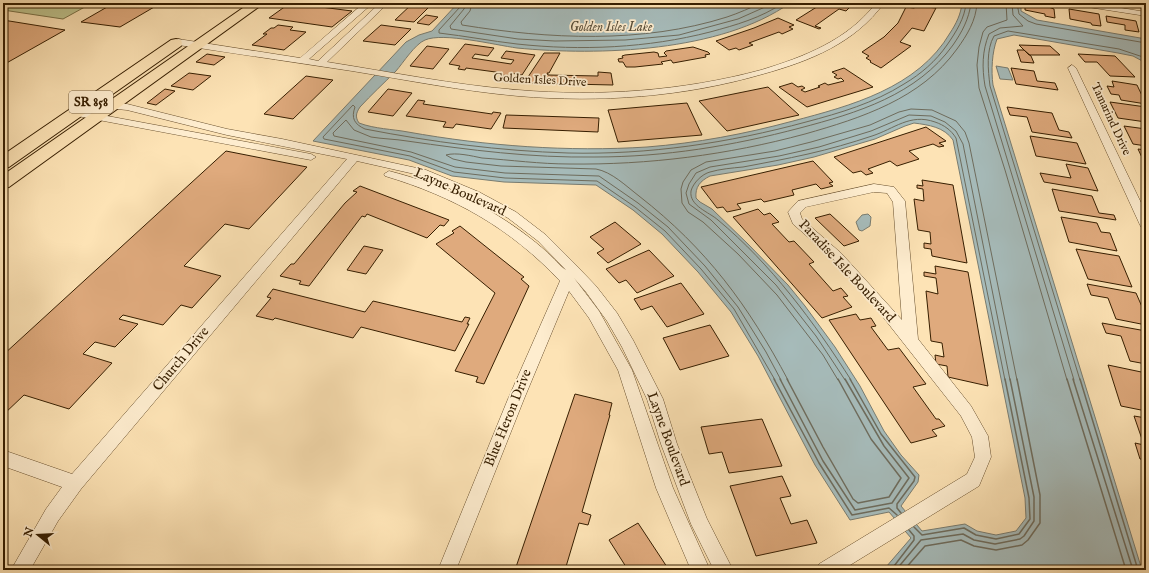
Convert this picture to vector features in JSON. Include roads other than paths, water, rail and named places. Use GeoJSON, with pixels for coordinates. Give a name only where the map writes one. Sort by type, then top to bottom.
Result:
{"type":"FeatureCollection","features":[{"type":"Feature","properties":{"kind":"main road","name":"SR 858"},"geometry":{"type":"LineString","coordinates":[[3,162],[75,114],[111,106],[194,40],[258,3]]}},
{"type":"Feature","properties":{"kind":"main road","name":"SR 858"},"geometry":{"type":"LineString","coordinates":[[3,183],[178,42],[194,40]]}},
{"type":"Feature","properties":{"kind":"street"},"geometry":{"type":"LineString","coordinates":[[302,61],[369,3]]}},
{"type":"Feature","properties":{"kind":"street"},"geometry":{"type":"LineString","coordinates":[[320,64],[384,3]]}},
{"type":"Feature","properties":{"kind":"street","name":"Golden Isles Drive"},"geometry":{"type":"LineString","coordinates":[[194,40],[302,61],[484,89],[543,94],[613,95],[689,87],[751,75],[801,60],[830,46],[850,33],[869,17],[880,3]]}},
{"type":"Feature","properties":{"kind":"street"},"geometry":{"type":"LineString","coordinates":[[1076,3],[1146,14]]}},
{"type":"Feature","properties":{"kind":"street","name":"Tamarind Drive"},"geometry":{"type":"LineString","coordinates":[[1072,68],[1146,225]]}},
{"type":"Feature","properties":{"kind":"street","name":"Layne Boulevard"},"geometry":{"type":"LineString","coordinates":[[111,106],[127,107],[352,161],[412,180],[442,187],[509,228],[541,254],[591,289],[612,317],[628,344],[655,399],[669,444],[700,524],[724,570]]}},
{"type":"Feature","properties":{"kind":"street","name":"Layne Boulevard"},"geometry":{"type":"LineString","coordinates":[[92,111],[352,161]]}},
{"type":"Feature","properties":{"kind":"street","name":"Church Drive"},"geometry":{"type":"LineString","coordinates":[[20,570],[52,515],[75,483],[352,161]]}},
{"type":"Feature","properties":{"kind":"street","name":"Paradise Isle Boulevard"},"geometry":{"type":"LineString","coordinates":[[824,570],[916,513],[973,480],[983,457],[980,436],[966,411],[877,299],[837,256],[798,220],[794,212],[802,204],[874,188],[890,190],[899,201],[911,340]]}},
{"type":"Feature","properties":{"kind":"street","name":"Layne Boulevard"},"geometry":{"type":"LineString","coordinates":[[569,274],[590,307],[624,368],[646,427],[660,475],[679,524],[701,570]]}},
{"type":"Feature","properties":{"kind":"street","name":"Blue Heron Drive"},"geometry":{"type":"LineString","coordinates":[[447,570],[569,274]]}},
{"type":"Feature","properties":{"kind":"street"},"geometry":{"type":"LineString","coordinates":[[3,458],[75,483]]}},
{"type":"Feature","properties":{"kind":"water","name":"Golden Isles Lake"},"geometry":{"type":"Polygon","coordinates":[[[458,3],[790,3],[762,19],[730,32],[695,41],[658,47],[585,51],[549,50],[517,48],[444,37],[425,40],[413,49],[396,71],[360,107],[356,115],[359,123],[377,128],[467,141],[527,147],[587,149],[647,147],[684,143],[739,134],[837,109],[881,92],[901,81],[920,68],[936,52],[956,22],[961,11],[962,3],[1021,3],[1021,11],[1037,20],[1146,39],[1146,63],[1133,56],[1014,35],[997,39],[992,68],[993,85],[1142,570],[889,570],[886,567],[911,538],[889,512],[850,520],[815,465],[758,356],[731,312],[698,272],[662,234],[633,210],[596,185],[504,182],[452,176],[409,160],[313,141],[406,42],[419,35],[432,31],[458,3]],[[914,123],[875,139],[814,157],[778,165],[710,176],[703,180],[697,188],[696,198],[712,209],[788,285],[835,347],[860,386],[884,431],[901,455],[919,475],[918,482],[901,506],[922,531],[965,524],[977,531],[996,535],[1016,531],[1026,518],[1025,498],[953,140],[941,129],[914,123]]]}},
{"type":"Feature","properties":{"kind":"water"},"geometry":{"type":"Polygon","coordinates":[[[996,66],[1008,68],[1013,80],[1000,79],[996,66]]]}},
{"type":"Feature","properties":{"kind":"water"},"geometry":{"type":"Polygon","coordinates":[[[868,214],[871,217],[870,226],[862,231],[859,230],[856,222],[862,215],[868,214]]]}}]}
